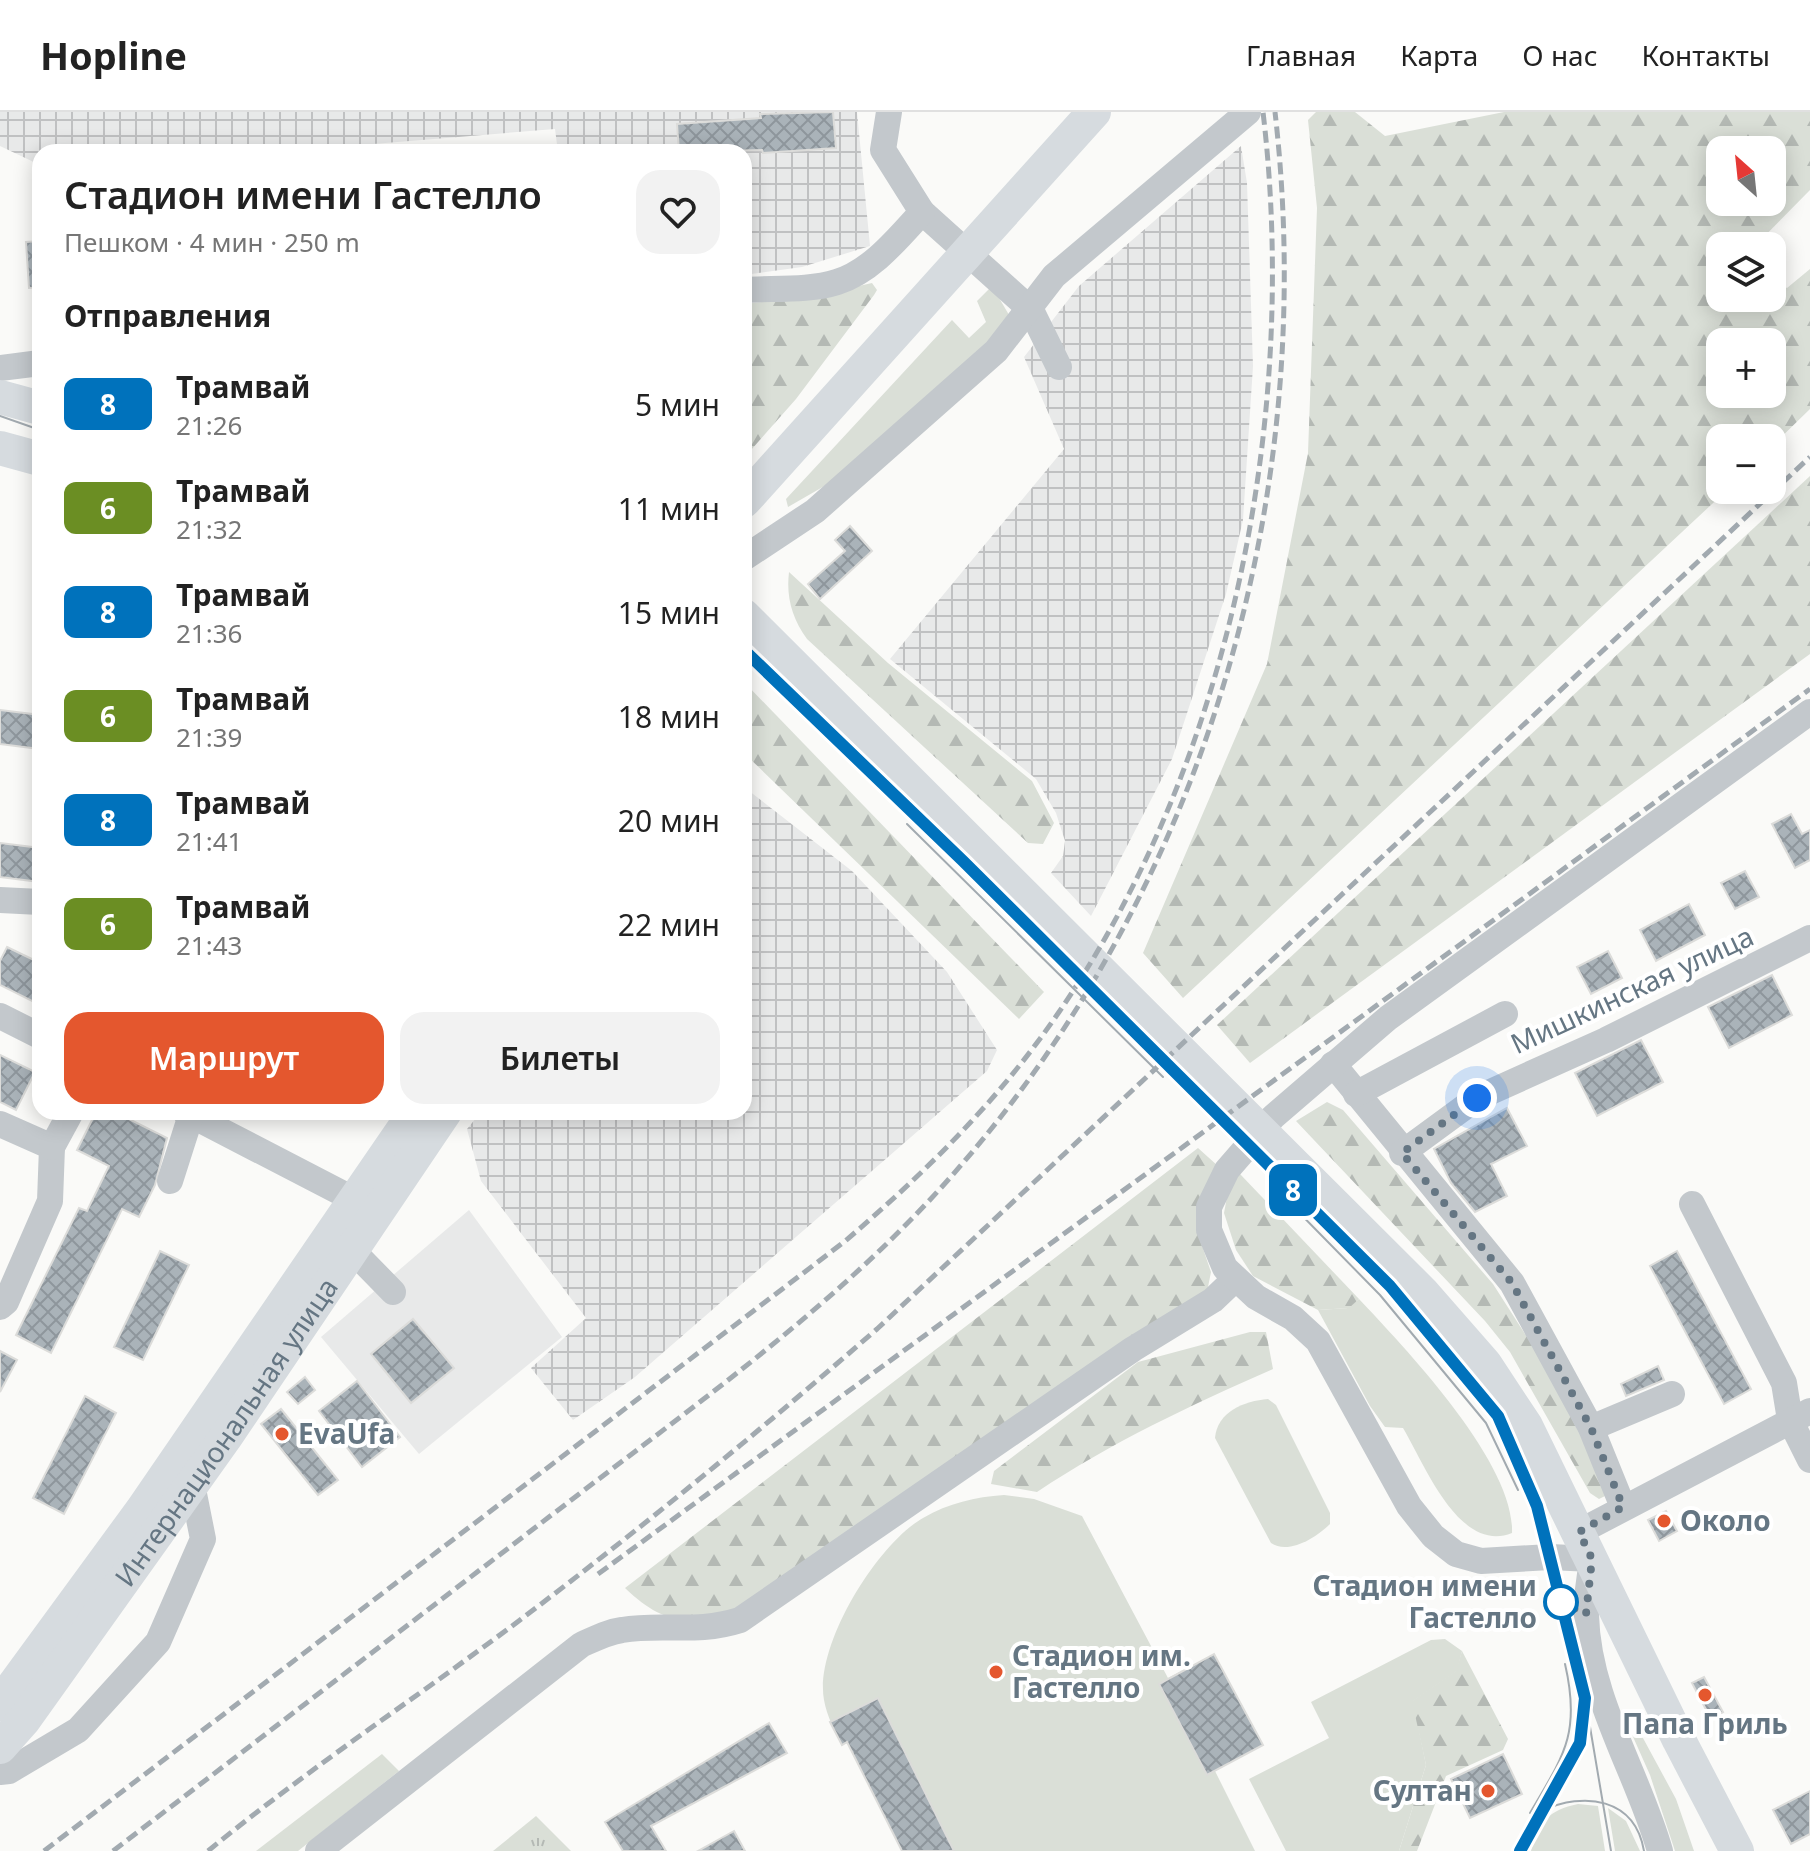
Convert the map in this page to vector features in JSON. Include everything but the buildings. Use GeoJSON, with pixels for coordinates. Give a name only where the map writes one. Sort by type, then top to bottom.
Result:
{"type":"FeatureCollection","features":[{"type":"Feature","properties":{"kind":"main road"},"geometry":{"type":"LineString","coordinates":[[752,495],[1094,112]]}},
{"type":"Feature","properties":{"kind":"main road"},"geometry":{"type":"LineString","coordinates":[[0,397],[32,406]]}},
{"type":"Feature","properties":{"kind":"main road"},"geometry":{"type":"LineString","coordinates":[[0,448],[32,457]]}},
{"type":"Feature","properties":{"kind":"main road"},"geometry":{"type":"LineString","coordinates":[[752,624],[1458,1331],[1526,1426],[1679,1740],[1737,1851]]}},
{"type":"Feature","properties":{"kind":"main road","name":"Интернациональная улица"},"geometry":{"type":"LineString","coordinates":[[0,1704],[142,1510],[410,1120]]}},
{"type":"Feature","properties":{"kind":"main road","name":"Интернациональная улица"},"geometry":{"type":"LineString","coordinates":[[0,1747],[24,1720],[192,1484],[440,1120]]}},
{"type":"Feature","properties":{"kind":"street"},"geometry":{"type":"LineString","coordinates":[[889,112],[883,150],[922,212],[1031,310],[1059,367]]}},
{"type":"Feature","properties":{"kind":"street"},"geometry":{"type":"LineString","coordinates":[[752,553],[815,511],[996,351],[1031,310],[1054,276],[1248,112]]}},
{"type":"Feature","properties":{"kind":"street"},"geometry":{"type":"LineString","coordinates":[[752,289],[835,283],[857,274],[890,248],[922,212]]}},
{"type":"Feature","properties":{"kind":"street"},"geometry":{"type":"LineString","coordinates":[[0,368],[32,364]]}},
{"type":"Feature","properties":{"kind":"street"},"geometry":{"type":"LineString","coordinates":[[1800,1415],[1623,1507],[1586,1546],[1550,1557],[1481,1561],[1456,1554],[1433,1536],[1409,1506],[1318,1341],[1293,1318],[1234,1280],[1225,1268],[1209,1230],[1209,1207],[1215,1189],[1227,1170],[1273,1117],[1388,1018],[1810,712]]}},
{"type":"Feature","properties":{"kind":"street"},"geometry":{"type":"LineString","coordinates":[[0,900],[32,902]]}},
{"type":"Feature","properties":{"kind":"street","name":"Мишкинская улица"},"geometry":{"type":"LineString","coordinates":[[1402,1153],[1477,1098],[1606,1040],[1810,938]]}},
{"type":"Feature","properties":{"kind":"street"},"geometry":{"type":"LineString","coordinates":[[1356,1094],[1505,1014]]}},
{"type":"Feature","properties":{"kind":"street"},"geometry":{"type":"LineString","coordinates":[[0,1016],[32,1032]]}},
{"type":"Feature","properties":{"kind":"street"},"geometry":{"type":"LineString","coordinates":[[1333,1064],[1402,1153],[1512,1283],[1591,1428],[1623,1507]]}},
{"type":"Feature","properties":{"kind":"street"},"geometry":{"type":"LineString","coordinates":[[0,1307],[6,1302],[50,1201],[52,1147],[67,1120]]}},
{"type":"Feature","properties":{"kind":"street"},"geometry":{"type":"LineString","coordinates":[[170,1181],[187,1120]]}},
{"type":"Feature","properties":{"kind":"street"},"geometry":{"type":"LineString","coordinates":[[202,1120],[355,1200]]}},
{"type":"Feature","properties":{"kind":"street"},"geometry":{"type":"LineString","coordinates":[[0,1124],[52,1147]]}},
{"type":"Feature","properties":{"kind":"street"},"geometry":{"type":"LineString","coordinates":[[1692,1204],[1800,1415],[1810,1460]]}},
{"type":"Feature","properties":{"kind":"street"},"geometry":{"type":"LineString","coordinates":[[351,1249],[393,1292]]}},
{"type":"Feature","properties":{"kind":"street"},"geometry":{"type":"LineString","coordinates":[[318,1851],[581,1645],[623,1630],[716,1628],[740,1620],[1133,1349],[1202,1308],[1234,1280]]}},
{"type":"Feature","properties":{"kind":"street"},"geometry":{"type":"LineString","coordinates":[[1591,1428],[1672,1394]]}},
{"type":"Feature","properties":{"kind":"street"},"geometry":{"type":"LineString","coordinates":[[0,1772],[9,1771],[78,1730],[158,1642],[203,1539],[192,1484]]}},
{"type":"Feature","properties":{"kind":"street"},"geometry":{"type":"LineString","coordinates":[[1586,1546],[1586,1614],[1590,1651],[1602,1697],[1660,1851]]}},
{"type":"Feature","properties":{"kind":"shaded area"},"geometry":{"type":"Polygon","coordinates":[[[0,112],[857,112],[870,246],[802,267],[752,274],[752,144],[557,144],[555,129],[373,144],[32,144],[32,161],[0,146],[0,112]]]}},
{"type":"Feature","properties":{"kind":"shaded area"},"geometry":{"type":"Polygon","coordinates":[[[1241,146],[1247,183],[1253,366],[1243,520],[1226,594],[1172,759],[1091,916],[1051,873],[1063,856],[1065,841],[1056,813],[1036,779],[890,659],[1064,449],[1024,357],[1079,286],[1241,146]]]}},
{"type":"Feature","properties":{"kind":"shaded area"},"geometry":{"type":"Polygon","coordinates":[[[752,793],[852,871],[947,972],[997,1050],[987,1071],[635,1377],[573,1420],[531,1368],[586,1318],[481,1181],[467,1129],[474,1120],[752,1120],[752,793]]]}},
{"type":"Feature","properties":{"kind":"shaded area"},"geometry":{"type":"Polygon","coordinates":[[[469,1210],[562,1337],[419,1454],[321,1337],[469,1210]]]}},
{"type":"Feature","properties":{"kind":"green space"},"geometry":{"type":"Polygon","coordinates":[[[1316,112],[1355,112],[1385,136],[1504,112],[1810,112],[1810,190],[1786,214],[1786,136],[1706,136],[1706,216],[1784,216],[1769,232],[1706,232],[1706,312],[1786,312],[1786,287],[1810,269],[1810,409],[1786,432],[1786,424],[1706,424],[1706,504],[1712,504],[1183,998],[1143,953],[1267,664],[1308,453],[1317,208],[1308,120],[1316,112]]]}},
{"type":"Feature","properties":{"kind":"green space"},"geometry":{"type":"Polygon","coordinates":[[[872,283],[877,290],[796,399],[752,449],[752,303],[815,296],[872,283]]]}},
{"type":"Feature","properties":{"kind":"green space"},"geometry":{"type":"Polygon","coordinates":[[[992,286],[1012,320],[847,473],[788,507],[786,499],[952,320],[969,338],[986,322],[977,301],[992,286]]]}},
{"type":"Feature","properties":{"kind":"green space"},"geometry":{"type":"Polygon","coordinates":[[[1810,476],[1810,654],[1250,1063],[1217,1025],[1780,504],[1786,504],[1786,498],[1810,476]]]}},
{"type":"Feature","properties":{"kind":"green space"},"geometry":{"type":"Polygon","coordinates":[[[789,572],[888,663],[1032,781],[1054,823],[1043,844],[1028,843],[807,639],[791,607],[789,572]]]}},
{"type":"Feature","properties":{"kind":"green space"},"geometry":{"type":"Polygon","coordinates":[[[752,690],[1044,992],[1019,1019],[752,761],[752,690]]]}},
{"type":"Feature","properties":{"kind":"green space"},"geometry":{"type":"Polygon","coordinates":[[[1327,1102],[1343,1110],[1493,1284],[1543,1362],[1604,1482],[1605,1496],[1599,1499],[1590,1493],[1510,1352],[1485,1321],[1296,1121],[1327,1102]]]}},
{"type":"Feature","properties":{"kind":"green space"},"geometry":{"type":"Polygon","coordinates":[[[1198,1148],[1218,1166],[1199,1237],[1211,1272],[1206,1297],[737,1608],[704,1618],[676,1619],[652,1609],[625,1588],[1198,1148]]]}},
{"type":"Feature","properties":{"kind":"green space"},"geometry":{"type":"Polygon","coordinates":[[[1240,1174],[1359,1299],[1349,1308],[1318,1310],[1253,1276],[1236,1250],[1224,1213],[1230,1181],[1240,1174]]]}},
{"type":"Feature","properties":{"kind":"green space"},"geometry":{"type":"Polygon","coordinates":[[[1359,1299],[1429,1377],[1477,1441],[1496,1474],[1508,1505],[1512,1533],[1493,1536],[1476,1531],[1460,1519],[1433,1483],[1403,1428],[1385,1427],[1370,1406],[1318,1310],[1348,1308],[1359,1299]]]}},
{"type":"Feature","properties":{"kind":"green space"},"geometry":{"type":"Polygon","coordinates":[[[1250,1332],[1266,1332],[1273,1369],[1152,1425],[1037,1492],[991,1484],[994,1471],[1138,1362],[1250,1332]]]}},
{"type":"Feature","properties":{"kind":"green space"},"geometry":{"type":"Polygon","coordinates":[[[1268,1399],[1276,1405],[1330,1513],[1330,1524],[1310,1539],[1293,1546],[1271,1543],[1215,1438],[1226,1415],[1241,1405],[1268,1399]]]}},
{"type":"Feature","properties":{"kind":"green space","name":"Стадион им. Гастелло"},"geometry":{"type":"Polygon","coordinates":[[[1004,1495],[1034,1499],[1082,1516],[1168,1678],[1214,1654],[1263,1745],[1215,1771],[1255,1851],[902,1851],[848,1743],[842,1745],[829,1717],[823,1678],[829,1652],[852,1598],[905,1531],[923,1518],[952,1505],[1004,1495]]]}},
{"type":"Feature","properties":{"kind":"green space"},"geometry":{"type":"Polygon","coordinates":[[[1445,1639],[1462,1651],[1457,1671],[1413,1701],[1426,1765],[1399,1851],[1286,1851],[1249,1779],[1329,1738],[1311,1702],[1431,1640],[1445,1639]]]}},
{"type":"Feature","properties":{"kind":"green space"},"geometry":{"type":"Polygon","coordinates":[[[1462,1651],[1508,1739],[1503,1750],[1446,1776],[1417,1851],[1399,1851],[1426,1765],[1412,1701],[1456,1671],[1462,1651]]]}},
{"type":"Feature","properties":{"kind":"green space"},"geometry":{"type":"Polygon","coordinates":[[[1637,1727],[1676,1799],[1694,1851],[1675,1851],[1650,1775],[1630,1730],[1637,1727]]]}},
{"type":"Feature","properties":{"kind":"green space"},"geometry":{"type":"Polygon","coordinates":[[[382,1754],[399,1771],[298,1851],[256,1851],[382,1754]]]}},
{"type":"Feature","properties":{"kind":"green space"},"geometry":{"type":"Polygon","coordinates":[[[1578,1804],[1598,1806],[1605,1851],[1531,1851],[1537,1832],[1546,1819],[1559,1810],[1578,1804]]]}},
{"type":"Feature","properties":{"kind":"green space"},"geometry":{"type":"Polygon","coordinates":[[[1608,1808],[1626,1821],[1640,1851],[1615,1851],[1608,1808]]]}},
{"type":"Feature","properties":{"kind":"green space"},"geometry":{"type":"Polygon","coordinates":[[[536,1816],[571,1851],[493,1851],[536,1816]]]}},
{"type":"Feature","properties":{"kind":"tram line"},"geometry":{"type":"LineString","coordinates":[[0,416],[32,427]]}},
{"type":"Feature","properties":{"kind":"tram line"},"geometry":{"type":"LineString","coordinates":[[752,658],[963,861],[1390,1286],[1498,1416],[1537,1506],[1585,1698],[1580,1743],[1520,1851]]}},
{"type":"Feature","properties":{"kind":"tram line","name":"8"},"geometry":{"type":"LineString","coordinates":[[752,658],[963,861],[1390,1286],[1498,1416],[1537,1506],[1585,1698],[1580,1743],[1558,1788],[1520,1851]]}},
{"type":"Feature","properties":{"kind":"tram line"},"geometry":{"type":"LineString","coordinates":[[907,824],[1163,1077]]}},
{"type":"Feature","properties":{"kind":"tram line"},"geometry":{"type":"LineString","coordinates":[[1274,1187],[1380,1295],[1486,1423],[1518,1490]]}},
{"type":"Feature","properties":{"kind":"tram line"},"geometry":{"type":"LineString","coordinates":[[1530,1813],[1560,1759],[1570,1726],[1571,1708],[1565,1664]]}},
{"type":"Feature","properties":{"kind":"tram line"},"geometry":{"type":"LineString","coordinates":[[1589,1721],[1611,1851]]}},
{"type":"Feature","properties":{"kind":"tram line"},"geometry":{"type":"LineString","coordinates":[[1542,1811],[1574,1801],[1605,1804],[1619,1810],[1630,1820],[1639,1833],[1644,1851]]}},
{"type":"Feature","properties":{"kind":"railway"},"geometry":{"type":"LineString","coordinates":[[44,1851],[844,1242],[959,1134],[1011,1075],[1059,1012],[1119,913],[1169,807],[1209,696],[1239,580],[1260,463],[1271,344],[1272,227],[1263,112]]}},
{"type":"Feature","properties":{"kind":"railway"},"geometry":{"type":"LineString","coordinates":[[113,1851],[679,1418],[819,1306],[864,1266],[948,1180],[1038,1067],[1114,945],[1176,816],[1225,681],[1259,542],[1279,399],[1284,256],[1275,112]]}},
{"type":"Feature","properties":{"kind":"railway"},"geometry":{"type":"LineString","coordinates":[[208,1851],[284,1791],[481,1649],[611,1550],[877,1329],[1810,457]]}},
{"type":"Feature","properties":{"kind":"railway"},"geometry":{"type":"LineString","coordinates":[[598,1574],[1810,689]]}},
{"type":"Feature","properties":{"kind":"place","name":"EvaUfa"},"geometry":{"type":"Point","coordinates":[282,1434]}},
{"type":"Feature","properties":{"kind":"place","name":"Около"},"geometry":{"type":"Point","coordinates":[1664,1521]}},
{"type":"Feature","properties":{"kind":"place","name":"Стадион имени Гастелло"},"geometry":{"type":"Point","coordinates":[1561,1602]}},
{"type":"Feature","properties":{"kind":"place","name":"Стадион им. Гастелло"},"geometry":{"type":"Point","coordinates":[996,1672]}},
{"type":"Feature","properties":{"kind":"place","name":"Папа Гриль"},"geometry":{"type":"Point","coordinates":[1705,1695]}},
{"type":"Feature","properties":{"kind":"place","name":"Султан"},"geometry":{"type":"Point","coordinates":[1488,1791]}},
{"type":"Feature","properties":{"kind":"route"},"geometry":{"type":"LineString","coordinates":[[1477,1098],[1402,1153],[1512,1283],[1612,1471],[1623,1507],[1579,1532],[1592,1559],[1586,1614],[1561,1602]]}}]}
